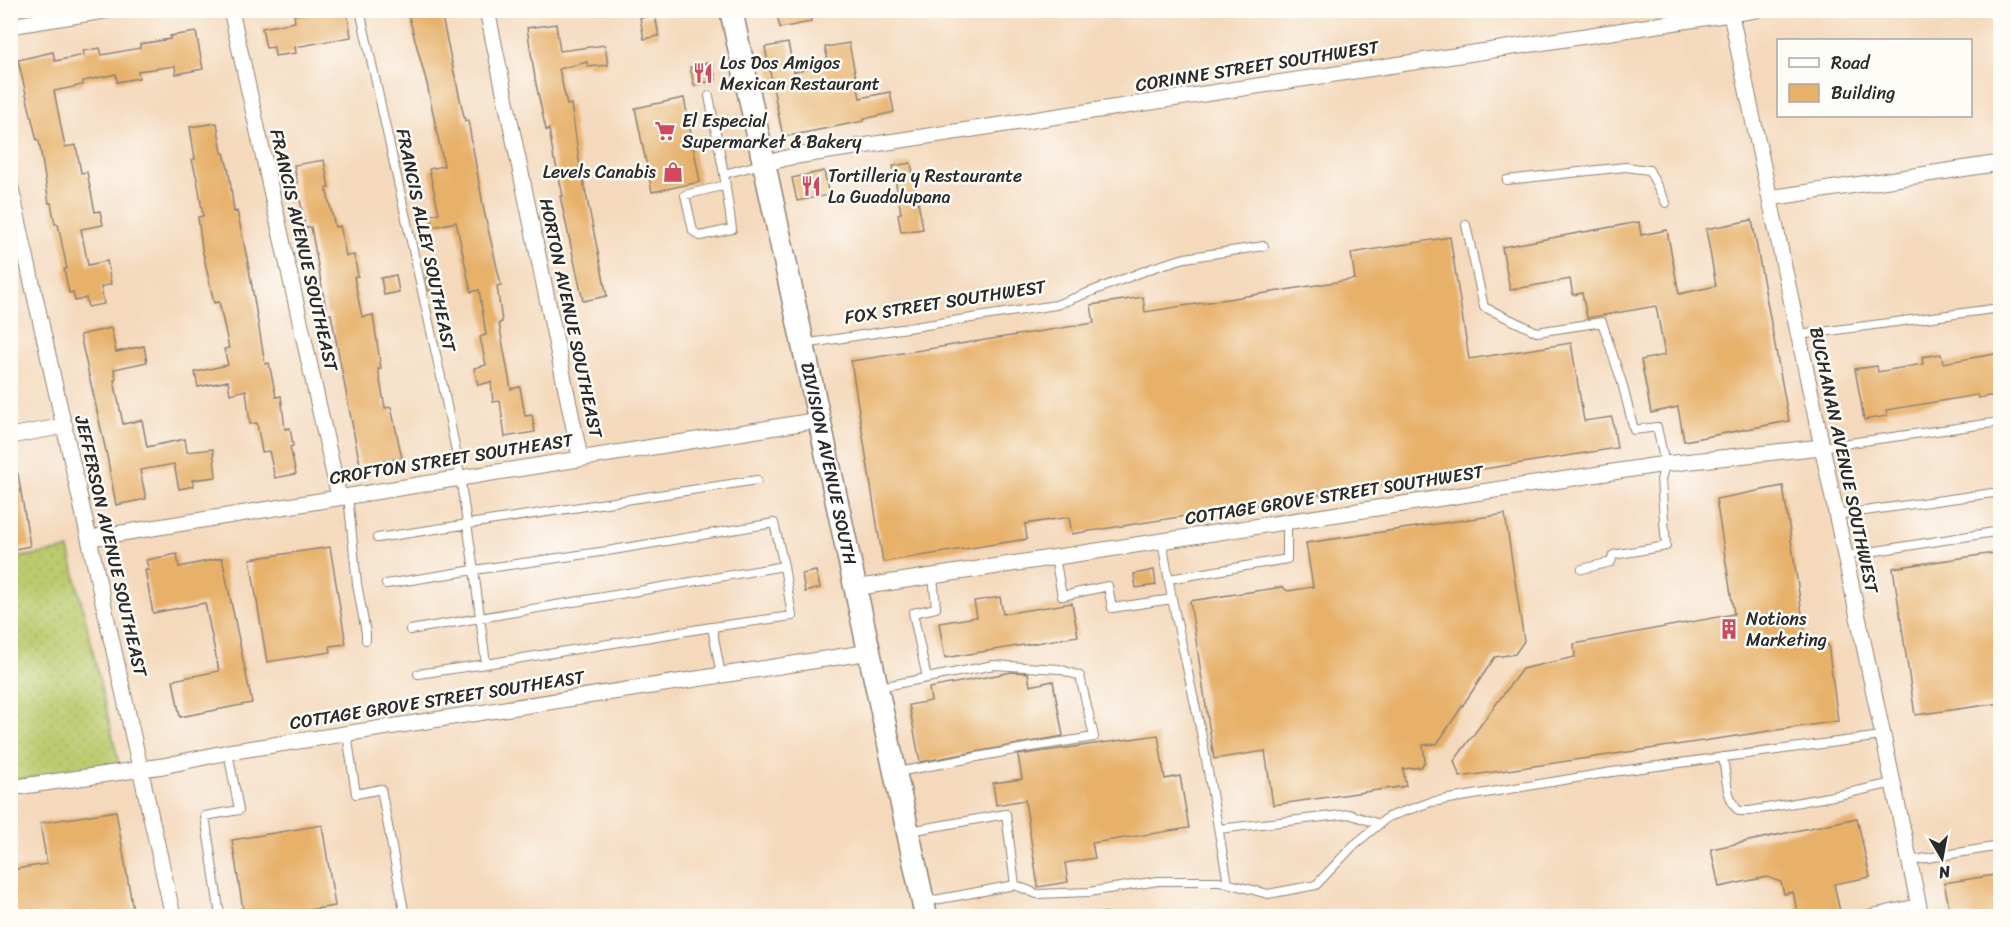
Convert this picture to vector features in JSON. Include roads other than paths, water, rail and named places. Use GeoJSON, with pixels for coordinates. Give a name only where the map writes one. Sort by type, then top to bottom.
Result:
{"type":"FeatureCollection","features":[{"type":"Feature","properties":{"kind":"main road","name":"DIVISION AVENUE SOUTH"},"geometry":{"type":"LineString","coordinates":[[731,10],[924,909]]}},
{"type":"Feature","properties":{"kind":"street"},"geometry":{"type":"LineString","coordinates":[[10,26],[110,10]]}},
{"type":"Feature","properties":{"kind":"street","name":"FRANCIS AVENUE SOUTHEAST"},"geometry":{"type":"LineString","coordinates":[[231,10],[344,497]]}},
{"type":"Feature","properties":{"kind":"street","name":"HORTON AVENUE SOUTHEAST"},"geometry":{"type":"LineString","coordinates":[[487,10],[580,457]]}},
{"type":"Feature","properties":{"kind":"street","name":"CORINNE STREET SOUTHWEST"},"geometry":{"type":"LineString","coordinates":[[764,164],[790,157],[1756,10]]}},
{"type":"Feature","properties":{"kind":"street","name":"BUCHANAN AVENUE SOUTHWEST"},"geometry":{"type":"LineString","coordinates":[[1730,13],[1920,910]]}},
{"type":"Feature","properties":{"kind":"street"},"geometry":{"type":"LineString","coordinates":[[1770,198],[2001,163]]}},
{"type":"Feature","properties":{"kind":"street","name":"JEFFERSON AVENUE SOUTHEAST"},"geometry":{"type":"LineString","coordinates":[[10,183],[16,237],[65,426],[91,538],[173,916]]}},
{"type":"Feature","properties":{"kind":"street","name":"CROFTON STREET SOUTHEAST"},"geometry":{"type":"LineString","coordinates":[[91,538],[819,420]]}},
{"type":"Feature","properties":{"kind":"street"},"geometry":{"type":"LineString","coordinates":[[10,436],[65,426]]}},
{"type":"Feature","properties":{"kind":"street","name":"COTTAGE GROVE STREET SOUTHWEST"},"geometry":{"type":"LineString","coordinates":[[855,588],[1665,464],[1821,447]]}},
{"type":"Feature","properties":{"kind":"street","name":"COTTAGE GROVE STREET SOUTHEAST"},"geometry":{"type":"LineString","coordinates":[[10,788],[870,652]]}},
{"type":"Feature","properties":{"kind":"lane","name":"FRANCIS ALLEY SOUTHEAST"},"geometry":{"type":"LineString","coordinates":[[360,10],[443,386],[467,524],[486,664]]}},
{"type":"Feature","properties":{"kind":"lane"},"geometry":{"type":"LineString","coordinates":[[709,96],[726,185],[732,229],[700,236],[693,231],[685,195],[726,185]]}},
{"type":"Feature","properties":{"kind":"lane"},"geometry":{"type":"LineString","coordinates":[[724,174],[764,164]]}},
{"type":"Feature","properties":{"kind":"lane"},"geometry":{"type":"LineString","coordinates":[[1507,180],[1625,167],[1649,170],[1666,203]]}},
{"type":"Feature","properties":{"kind":"lane"},"geometry":{"type":"LineString","coordinates":[[1466,225],[1484,307],[1536,332],[1602,322],[1622,382],[1634,430],[1657,427],[1665,464],[1661,480],[1666,546],[1613,555],[1611,562],[1582,569]]}},
{"type":"Feature","properties":{"kind":"lane","name":"FOX STREET SOUTHWEST"},"geometry":{"type":"LineString","coordinates":[[802,344],[1056,305],[1175,261],[1264,246]]}},
{"type":"Feature","properties":{"kind":"lane"},"geometry":{"type":"LineString","coordinates":[[1799,335],[2001,308]]}},
{"type":"Feature","properties":{"kind":"lane"},"geometry":{"type":"LineString","coordinates":[[1821,447],[2001,422]]}},
{"type":"Feature","properties":{"kind":"lane"},"geometry":{"type":"LineString","coordinates":[[377,538],[757,480]]}},
{"type":"Feature","properties":{"kind":"lane"},"geometry":{"type":"LineString","coordinates":[[1836,514],[2001,492]]}},
{"type":"Feature","properties":{"kind":"lane"},"geometry":{"type":"LineString","coordinates":[[344,497],[366,640]]}},
{"type":"Feature","properties":{"kind":"lane"},"geometry":{"type":"LineString","coordinates":[[1168,579],[1287,558],[1287,522]]}},
{"type":"Feature","properties":{"kind":"lane"},"geometry":{"type":"LineString","coordinates":[[386,584],[774,523],[792,616],[418,674]]}},
{"type":"Feature","properties":{"kind":"lane"},"geometry":{"type":"LineString","coordinates":[[1844,556],[2001,531]]}},
{"type":"Feature","properties":{"kind":"lane"},"geometry":{"type":"LineString","coordinates":[[1162,541],[1172,599],[1201,732],[1228,884]]}},
{"type":"Feature","properties":{"kind":"lane"},"geometry":{"type":"LineString","coordinates":[[1055,557],[1062,596],[1108,586],[1112,608],[1172,599]]}},
{"type":"Feature","properties":{"kind":"lane"},"geometry":{"type":"LineString","coordinates":[[410,630],[784,566]]}},
{"type":"Feature","properties":{"kind":"lane"},"geometry":{"type":"LineString","coordinates":[[927,678],[913,613],[936,608],[933,576]]}},
{"type":"Feature","properties":{"kind":"lane"},"geometry":{"type":"LineString","coordinates":[[712,627],[721,675]]}},
{"type":"Feature","properties":{"kind":"lane"},"geometry":{"type":"LineString","coordinates":[[877,688],[994,664],[1059,669],[1080,676],[1094,737],[895,772]]}},
{"type":"Feature","properties":{"kind":"lane"},"geometry":{"type":"LineString","coordinates":[[347,734],[356,794],[381,789],[405,916]]}},
{"type":"Feature","properties":{"kind":"lane"},"geometry":{"type":"LineString","coordinates":[[924,909],[1015,885],[1037,894],[1089,892],[1158,881],[1219,881],[1269,894],[1316,885],[1354,845],[1388,817],[1431,802],[1612,772],[1882,736]]}},
{"type":"Feature","properties":{"kind":"lane"},"geometry":{"type":"LineString","coordinates":[[220,916],[205,816],[239,810],[228,752]]}},
{"type":"Feature","properties":{"kind":"lane"},"geometry":{"type":"LineString","coordinates":[[1723,757],[1731,799],[1734,807],[1739,811],[1844,795],[1893,783]]}},
{"type":"Feature","properties":{"kind":"lane"},"geometry":{"type":"LineString","coordinates":[[908,832],[1006,814],[1015,885]]}},
{"type":"Feature","properties":{"kind":"lane"},"geometry":{"type":"LineString","coordinates":[[1219,830],[1349,814],[1379,824]]}},
{"type":"Feature","properties":{"kind":"lane"},"geometry":{"type":"LineString","coordinates":[[1909,861],[2001,846]]}},
{"type":"Feature","properties":{"kind":"lane"},"geometry":{"type":"LineString","coordinates":[[1869,914],[1920,910]]}},
{"type":"Feature","properties":{"kind":"place","name":"Los Dos Amigos Mexican Restaurant"},"geometry":{"type":"Point","coordinates":[703,73]}},
{"type":"Feature","properties":{"kind":"place","name":"El Especial Supermarket & Bakery"},"geometry":{"type":"Point","coordinates":[665,131]}},
{"type":"Feature","properties":{"kind":"place","name":"Levels Canabis"},"geometry":{"type":"Point","coordinates":[673,172]}},
{"type":"Feature","properties":{"kind":"place","name":"Tortilleria y Restaurante La Guadalupana"},"geometry":{"type":"Point","coordinates":[811,186]}},
{"type":"Feature","properties":{"kind":"place","name":"Notions Marketing"},"geometry":{"type":"Point","coordinates":[1729,629]}}]}
